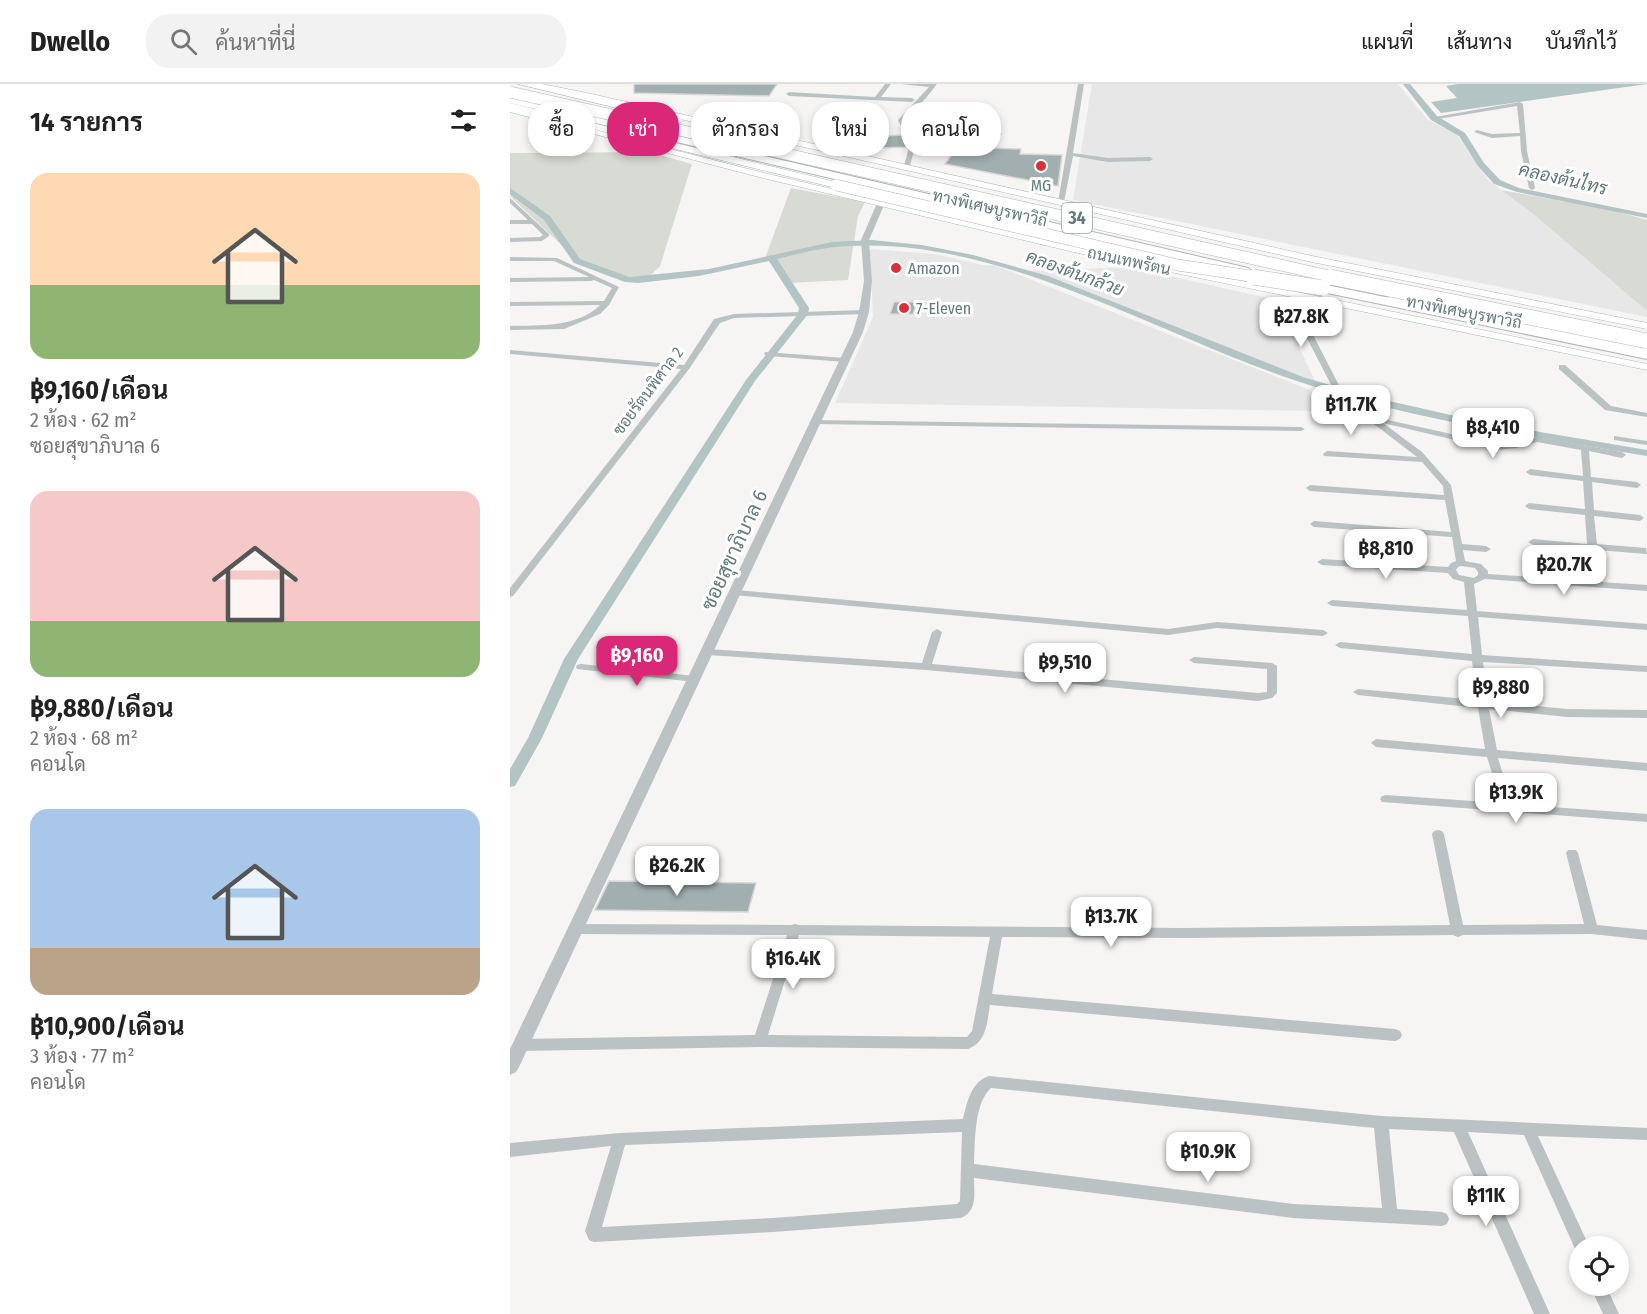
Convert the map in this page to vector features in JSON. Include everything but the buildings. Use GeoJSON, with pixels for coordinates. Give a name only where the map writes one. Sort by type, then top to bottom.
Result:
{"type":"FeatureCollection","features":[{"type":"Feature","properties":{"kind":"highway"},"geometry":{"type":"LineString","coordinates":[[523,84],[1206,242],[1398,295]]}},
{"type":"Feature","properties":{"kind":"highway"},"geometry":{"type":"LineString","coordinates":[[510,98],[543,90]]}},
{"type":"Feature","properties":{"kind":"highway"},"geometry":{"type":"LineString","coordinates":[[510,98],[640,136],[836,185],[1178,265],[1398,295]]}},
{"type":"Feature","properties":{"kind":"highway","name":"ถนนเทพรัตน"},"geometry":{"type":"LineString","coordinates":[[510,98],[1163,252],[1397,304],[1647,354]]}},
{"type":"Feature","properties":{"kind":"highway","name":"ถนนเทพรัตน"},"geometry":{"type":"LineString","coordinates":[[510,98],[1267,262],[1647,339]]}},
{"type":"Feature","properties":{"kind":"highway","name":"ทางพิเศษบูรพาวิถี"},"geometry":{"type":"LineString","coordinates":[[510,98],[1647,349]]}},
{"type":"Feature","properties":{"kind":"highway"},"geometry":{"type":"LineString","coordinates":[[836,185],[868,179],[877,171],[873,165]]}},
{"type":"Feature","properties":{"kind":"highway"},"geometry":{"type":"LineString","coordinates":[[1045,242],[1163,252]]}},
{"type":"Feature","properties":{"kind":"highway","name":"ทางพิเศษบูรพาวิถี"},"geometry":{"type":"LineString","coordinates":[[1398,295],[1647,339]]}},
{"type":"Feature","properties":{"kind":"main road","name":"34"},"geometry":{"type":"LineString","coordinates":[[530,84],[593,96],[906,169],[1394,277],[1647,326]]}},
{"type":"Feature","properties":{"kind":"main road","name":"ถนนเทพรัตน"},"geometry":{"type":"LineString","coordinates":[[510,98],[881,203],[1045,242],[1647,367]]}},
{"type":"Feature","properties":{"kind":"street"},"geometry":{"type":"LineString","coordinates":[[877,98],[888,84]]}},
{"type":"Feature","properties":{"kind":"street"},"geometry":{"type":"LineString","coordinates":[[904,84],[934,85]]}},
{"type":"Feature","properties":{"kind":"street"},"geometry":{"type":"LineString","coordinates":[[1061,202],[1081,84]]}},
{"type":"Feature","properties":{"kind":"street"},"geometry":{"type":"LineString","coordinates":[[906,169],[913,144],[901,120],[934,85]]}},
{"type":"Feature","properties":{"kind":"street"},"geometry":{"type":"LineString","coordinates":[[789,94],[912,100]]}},
{"type":"Feature","properties":{"kind":"street"},"geometry":{"type":"LineString","coordinates":[[1438,117],[1520,104],[1532,188]]}},
{"type":"Feature","properties":{"kind":"street"},"geometry":{"type":"LineString","coordinates":[[1477,132],[1492,136],[1523,134]]}},
{"type":"Feature","properties":{"kind":"street"},"geometry":{"type":"LineString","coordinates":[[1068,154],[1108,160],[1150,159]]}},
{"type":"Feature","properties":{"kind":"street","name":"ซอยสุขาภิบาล 6"},"geometry":{"type":"LineString","coordinates":[[510,1067],[845,360],[864,312],[868,281],[865,244],[881,203]]}},
{"type":"Feature","properties":{"kind":"street"},"geometry":{"type":"LineString","coordinates":[[510,240],[547,235],[512,204]]}},
{"type":"Feature","properties":{"kind":"street"},"geometry":{"type":"LineString","coordinates":[[510,222],[533,222]]}},
{"type":"Feature","properties":{"kind":"street"},"geometry":{"type":"LineString","coordinates":[[510,259],[555,259],[616,287],[597,312],[561,327],[510,328]]}},
{"type":"Feature","properties":{"kind":"street"},"geometry":{"type":"LineString","coordinates":[[510,280],[595,279]]}},
{"type":"Feature","properties":{"kind":"street"},"geometry":{"type":"LineString","coordinates":[[1292,294],[1304,325],[1338,393],[1425,460],[1447,485],[1461,563]]}},
{"type":"Feature","properties":{"kind":"street"},"geometry":{"type":"LineString","coordinates":[[510,304],[606,303]]}},
{"type":"Feature","properties":{"kind":"street","name":"ซอยรัตนพิศาล 2"},"geometry":{"type":"LineString","coordinates":[[510,594],[686,367],[717,321],[725,318],[864,312]]}},
{"type":"Feature","properties":{"kind":"street"},"geometry":{"type":"LineString","coordinates":[[510,352],[686,367]]}},
{"type":"Feature","properties":{"kind":"street"},"geometry":{"type":"LineString","coordinates":[[768,354],[845,360]]}},
{"type":"Feature","properties":{"kind":"street"},"geometry":{"type":"LineString","coordinates":[[1562,367],[1608,408],[1647,415]]}},
{"type":"Feature","properties":{"kind":"street"},"geometry":{"type":"LineString","coordinates":[[1326,422],[1372,420],[1497,447],[1516,446],[1537,440],[1622,455]]}},
{"type":"Feature","properties":{"kind":"street"},"geometry":{"type":"LineString","coordinates":[[816,422],[1301,429]]}},
{"type":"Feature","properties":{"kind":"street"},"geometry":{"type":"LineString","coordinates":[[1617,438],[1647,443]]}},
{"type":"Feature","properties":{"kind":"street"},"geometry":{"type":"LineString","coordinates":[[1585,448],[1595,584]]}},
{"type":"Feature","properties":{"kind":"street"},"geometry":{"type":"LineString","coordinates":[[1327,454],[1425,460]]}},
{"type":"Feature","properties":{"kind":"street"},"geometry":{"type":"LineString","coordinates":[[1530,472],[1637,485]]}},
{"type":"Feature","properties":{"kind":"street"},"geometry":{"type":"LineString","coordinates":[[1310,488],[1450,498]]}},
{"type":"Feature","properties":{"kind":"street"},"geometry":{"type":"LineString","coordinates":[[1530,506],[1640,518]]}},
{"type":"Feature","properties":{"kind":"street"},"geometry":{"type":"LineString","coordinates":[[1314,524],[1455,535]]}},
{"type":"Feature","properties":{"kind":"street"},"geometry":{"type":"LineString","coordinates":[[1533,542],[1646,551]]}},
{"type":"Feature","properties":{"kind":"street"},"geometry":{"type":"LineString","coordinates":[[1459,547],[1486,549]]}},
{"type":"Feature","properties":{"kind":"street"},"geometry":{"type":"LineString","coordinates":[[1322,562],[1451,570]]}},
{"type":"Feature","properties":{"kind":"street"},"geometry":{"type":"LineString","coordinates":[[1451,570],[1454,565],[1461,563],[1478,566],[1483,571],[1483,576]]}},
{"type":"Feature","properties":{"kind":"street"},"geometry":{"type":"LineString","coordinates":[[1451,570],[1456,578],[1469,582],[1483,576],[1647,588]]}},
{"type":"Feature","properties":{"kind":"street"},"geometry":{"type":"LineString","coordinates":[[1469,582],[1491,753],[1508,808]]}},
{"type":"Feature","properties":{"kind":"street"},"geometry":{"type":"LineString","coordinates":[[736,593],[1168,632],[1217,625],[1323,633]]}},
{"type":"Feature","properties":{"kind":"street"},"geometry":{"type":"LineString","coordinates":[[1332,603],[1647,627]]}},
{"type":"Feature","properties":{"kind":"street"},"geometry":{"type":"LineString","coordinates":[[926,667],[937,632]]}},
{"type":"Feature","properties":{"kind":"street"},"geometry":{"type":"LineString","coordinates":[[1340,645],[1478,658],[1647,669]]}},
{"type":"Feature","properties":{"kind":"street"},"geometry":{"type":"LineString","coordinates":[[708,652],[926,667],[1258,697],[1272,693],[1274,668],[1272,666],[1194,660]]}},
{"type":"Feature","properties":{"kind":"street"},"geometry":{"type":"LineString","coordinates":[[582,667],[695,679]]}},
{"type":"Feature","properties":{"kind":"street"},"geometry":{"type":"LineString","coordinates":[[1358,692],[1567,712],[1647,714]]}},
{"type":"Feature","properties":{"kind":"street"},"geometry":{"type":"LineString","coordinates":[[1376,743],[1647,767]]}},
{"type":"Feature","properties":{"kind":"street"},"geometry":{"type":"LineString","coordinates":[[1386,799],[1647,818]]}},
{"type":"Feature","properties":{"kind":"street"},"geometry":{"type":"LineString","coordinates":[[1438,834],[1458,932]]}},
{"type":"Feature","properties":{"kind":"street"},"geometry":{"type":"LineString","coordinates":[[1572,853],[1592,929]]}},
{"type":"Feature","properties":{"kind":"street"},"geometry":{"type":"LineString","coordinates":[[576,929],[1458,932],[1592,929],[1647,935]]}},
{"type":"Feature","properties":{"kind":"street"},"geometry":{"type":"LineString","coordinates":[[760,1041],[795,929]]}},
{"type":"Feature","properties":{"kind":"street"},"geometry":{"type":"LineString","coordinates":[[520,1046],[760,1041],[968,1042],[977,1036],[997,931]]}},
{"type":"Feature","properties":{"kind":"street"},"geometry":{"type":"LineString","coordinates":[[985,999],[1395,1035]]}},
{"type":"Feature","properties":{"kind":"street"},"geometry":{"type":"LineString","coordinates":[[620,1139],[594,1234],[961,1211],[967,1203],[970,1125],[975,1098],[979,1089],[989,1082],[1381,1122],[1647,1134]]}},
{"type":"Feature","properties":{"kind":"street"},"geometry":{"type":"LineString","coordinates":[[1381,1122],[1390,1216]]}},
{"type":"Feature","properties":{"kind":"street"},"geometry":{"type":"LineString","coordinates":[[510,1150],[620,1139],[970,1125]]}},
{"type":"Feature","properties":{"kind":"street"},"geometry":{"type":"LineString","coordinates":[[1459,1127],[1542,1314]]}},
{"type":"Feature","properties":{"kind":"street"},"geometry":{"type":"LineString","coordinates":[[1528,1129],[1576,1236]]}},
{"type":"Feature","properties":{"kind":"street"},"geometry":{"type":"LineString","coordinates":[[967,1170],[1293,1211],[1442,1219]]}},
{"type":"Feature","properties":{"kind":"street"},"geometry":{"type":"LineString","coordinates":[[1603,1296],[1611,1314]]}},
{"type":"Feature","properties":{"kind":"shaded area"},"geometry":{"type":"Polygon","coordinates":[[[1092,84],[1398,84],[1428,120],[1456,134],[1489,181],[1532,213],[1647,311],[1647,317],[1073,200],[1092,84]]]}},
{"type":"Feature","properties":{"kind":"shaded area"},"geometry":{"type":"Polygon","coordinates":[[[1458,84],[1647,84],[1441,113],[1431,102],[1457,98],[1446,86],[1458,84]]]}},
{"type":"Feature","properties":{"kind":"shaded area"},"geometry":{"type":"Polygon","coordinates":[[[595,152],[607,152],[607,156],[663,156],[692,164],[660,266],[652,274],[642,279],[625,279],[578,261],[510,196],[510,153],[528,153],[528,156],[595,156],[595,152]]]}},
{"type":"Feature","properties":{"kind":"shaded area"},"geometry":{"type":"Polygon","coordinates":[[[791,188],[865,202],[858,216],[848,280],[788,283],[773,261],[764,261],[791,188]]]}},
{"type":"Feature","properties":{"kind":"shaded area"},"geometry":{"type":"Polygon","coordinates":[[[1501,190],[1612,210],[1647,220],[1647,311],[1532,213],[1501,190]]]}},
{"type":"Feature","properties":{"kind":"shaded area"},"geometry":{"type":"Polygon","coordinates":[[[870,249],[935,254],[982,265],[994,265],[1310,390],[1312,411],[835,403],[873,317],[870,249]]]}},
{"type":"Feature","properties":{"kind":"shaded area"},"geometry":{"type":"Polygon","coordinates":[[[1130,267],[1277,300],[1315,381],[1310,384],[1026,271],[1130,267]]]}},
{"type":"Feature","properties":{"kind":"waterway","name":"คลองต้นไทร"},"geometry":{"type":"LineString","coordinates":[[1406,84],[1434,118],[1462,135],[1481,164],[1497,182],[1517,190],[1647,216]]}},
{"type":"Feature","properties":{"kind":"waterway","name":"คลองต้นกล้วย"},"geometry":{"type":"LineString","coordinates":[[510,190],[547,218],[577,261],[628,280],[709,272],[800,251],[848,243],[897,245],[948,252],[1045,278],[1299,379],[1365,399],[1486,426],[1647,453]]}},
{"type":"Feature","properties":{"kind":"waterway"},"geometry":{"type":"LineString","coordinates":[[510,782],[535,738],[571,659],[751,380],[803,314],[804,308],[772,258]]}},
{"type":"Feature","properties":{"kind":"place","name":"MG"},"geometry":{"type":"Point","coordinates":[1041,166]}},
{"type":"Feature","properties":{"kind":"place","name":"Amazon"},"geometry":{"type":"Point","coordinates":[896,268]}},
{"type":"Feature","properties":{"kind":"place","name":"7-Eleven"},"geometry":{"type":"Point","coordinates":[904,308]}}]}
